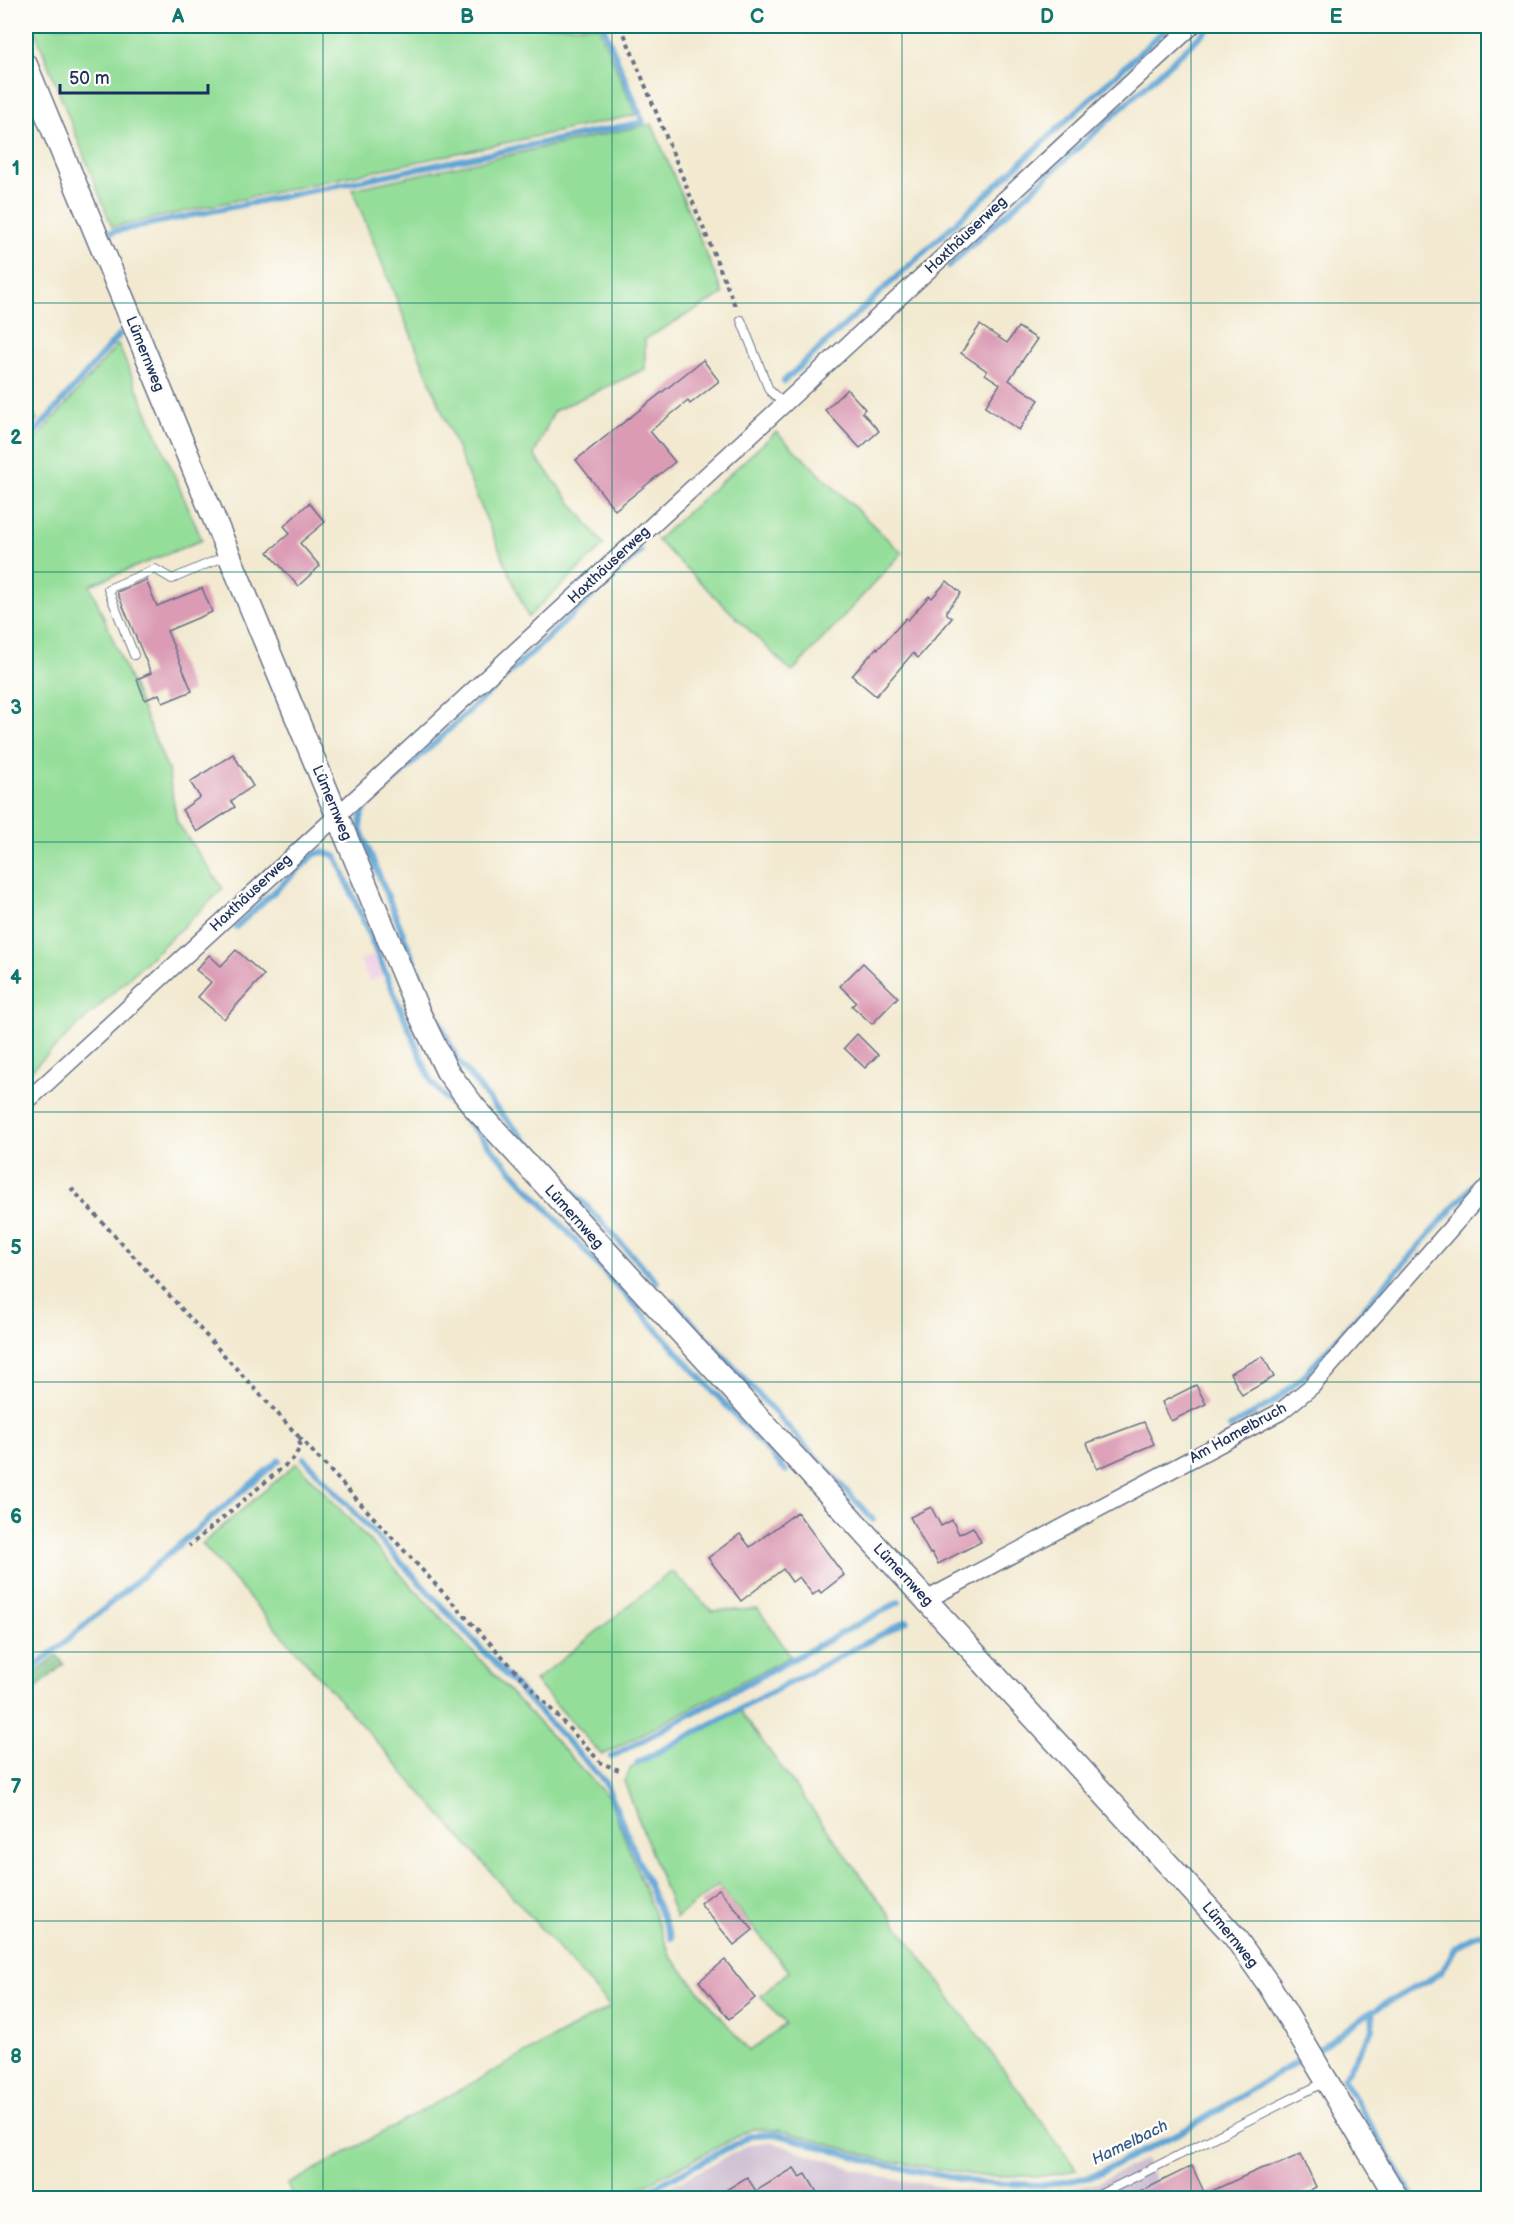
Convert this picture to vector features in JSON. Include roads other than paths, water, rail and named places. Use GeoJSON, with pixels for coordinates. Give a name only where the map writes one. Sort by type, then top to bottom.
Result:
{"type":"FeatureCollection","features":[{"type":"Feature","properties":{"kind":"street","name":"Haxthäuserweg"},"geometry":{"type":"LineString","coordinates":[[26,1102],[1192,26]]}},
{"type":"Feature","properties":{"kind":"street","name":"Lümernweg"},"geometry":{"type":"LineString","coordinates":[[26,65],[418,1013],[447,1071],[483,1116],[1234,1936],[1269,1985],[1302,2038],[1397,2199]]}},
{"type":"Feature","properties":{"kind":"street","name":"Am Hamelbruch"},"geometry":{"type":"LineString","coordinates":[[926,1600],[1280,1412],[1312,1386],[1488,1186]]}},
{"type":"Feature","properties":{"kind":"lane"},"geometry":{"type":"LineString","coordinates":[[741,320],[769,390],[784,404]]}},
{"type":"Feature","properties":{"kind":"lane"},"geometry":{"type":"LineString","coordinates":[[134,655],[108,589],[155,569],[172,579],[228,555]]}},
{"type":"Feature","properties":{"kind":"lane"},"geometry":{"type":"LineString","coordinates":[[1083,2199],[1095,2197],[1323,2073]]}},
{"type":"Feature","properties":{"kind":"waterway"},"geometry":{"type":"LineString","coordinates":[[111,232],[643,122],[603,26]]}},
{"type":"Feature","properties":{"kind":"waterway"},"geometry":{"type":"LineString","coordinates":[[784,381],[1169,26]]}},
{"type":"Feature","properties":{"kind":"waterway"},"geometry":{"type":"LineString","coordinates":[[949,266],[1211,26]]}},
{"type":"Feature","properties":{"kind":"waterway"},"geometry":{"type":"LineString","coordinates":[[26,443],[119,335]]}},
{"type":"Feature","properties":{"kind":"waterway"},"geometry":{"type":"LineString","coordinates":[[641,551],[371,802],[365,808],[360,826],[434,1010],[458,1061],[496,1108],[657,1282]]}},
{"type":"Feature","properties":{"kind":"waterway"},"geometry":{"type":"LineString","coordinates":[[236,927],[315,854],[323,852],[336,856],[432,1083],[786,1471]]}},
{"type":"Feature","properties":{"kind":"waterway"},"geometry":{"type":"LineString","coordinates":[[1230,1427],[1272,1403],[1304,1376],[1488,1168]]}},
{"type":"Feature","properties":{"kind":"waterway"},"geometry":{"type":"LineString","coordinates":[[673,1301],[873,1520]]}},
{"type":"Feature","properties":{"kind":"waterway"},"geometry":{"type":"LineString","coordinates":[[304,1458],[605,1782],[671,1938]]}},
{"type":"Feature","properties":{"kind":"waterway"},"geometry":{"type":"LineString","coordinates":[[26,1675],[279,1460]]}},
{"type":"Feature","properties":{"kind":"waterway"},"geometry":{"type":"LineString","coordinates":[[611,1757],[899,1602]]}},
{"type":"Feature","properties":{"kind":"waterway"},"geometry":{"type":"LineString","coordinates":[[637,1763],[907,1621]]}},
{"type":"Feature","properties":{"kind":"waterway","name":"Hamelbach"},"geometry":{"type":"LineString","coordinates":[[634,2198],[752,2135],[776,2134],[881,2164],[981,2183],[1045,2185],[1091,2177],[1187,2129],[1326,2044],[1372,2011],[1442,1972],[1455,1948],[1472,1936],[1488,1931]]}},
{"type":"Feature","properties":{"kind":"waterway"},"geometry":{"type":"LineString","coordinates":[[1372,2011],[1373,2029],[1343,2078],[1414,2198]]}}]}
